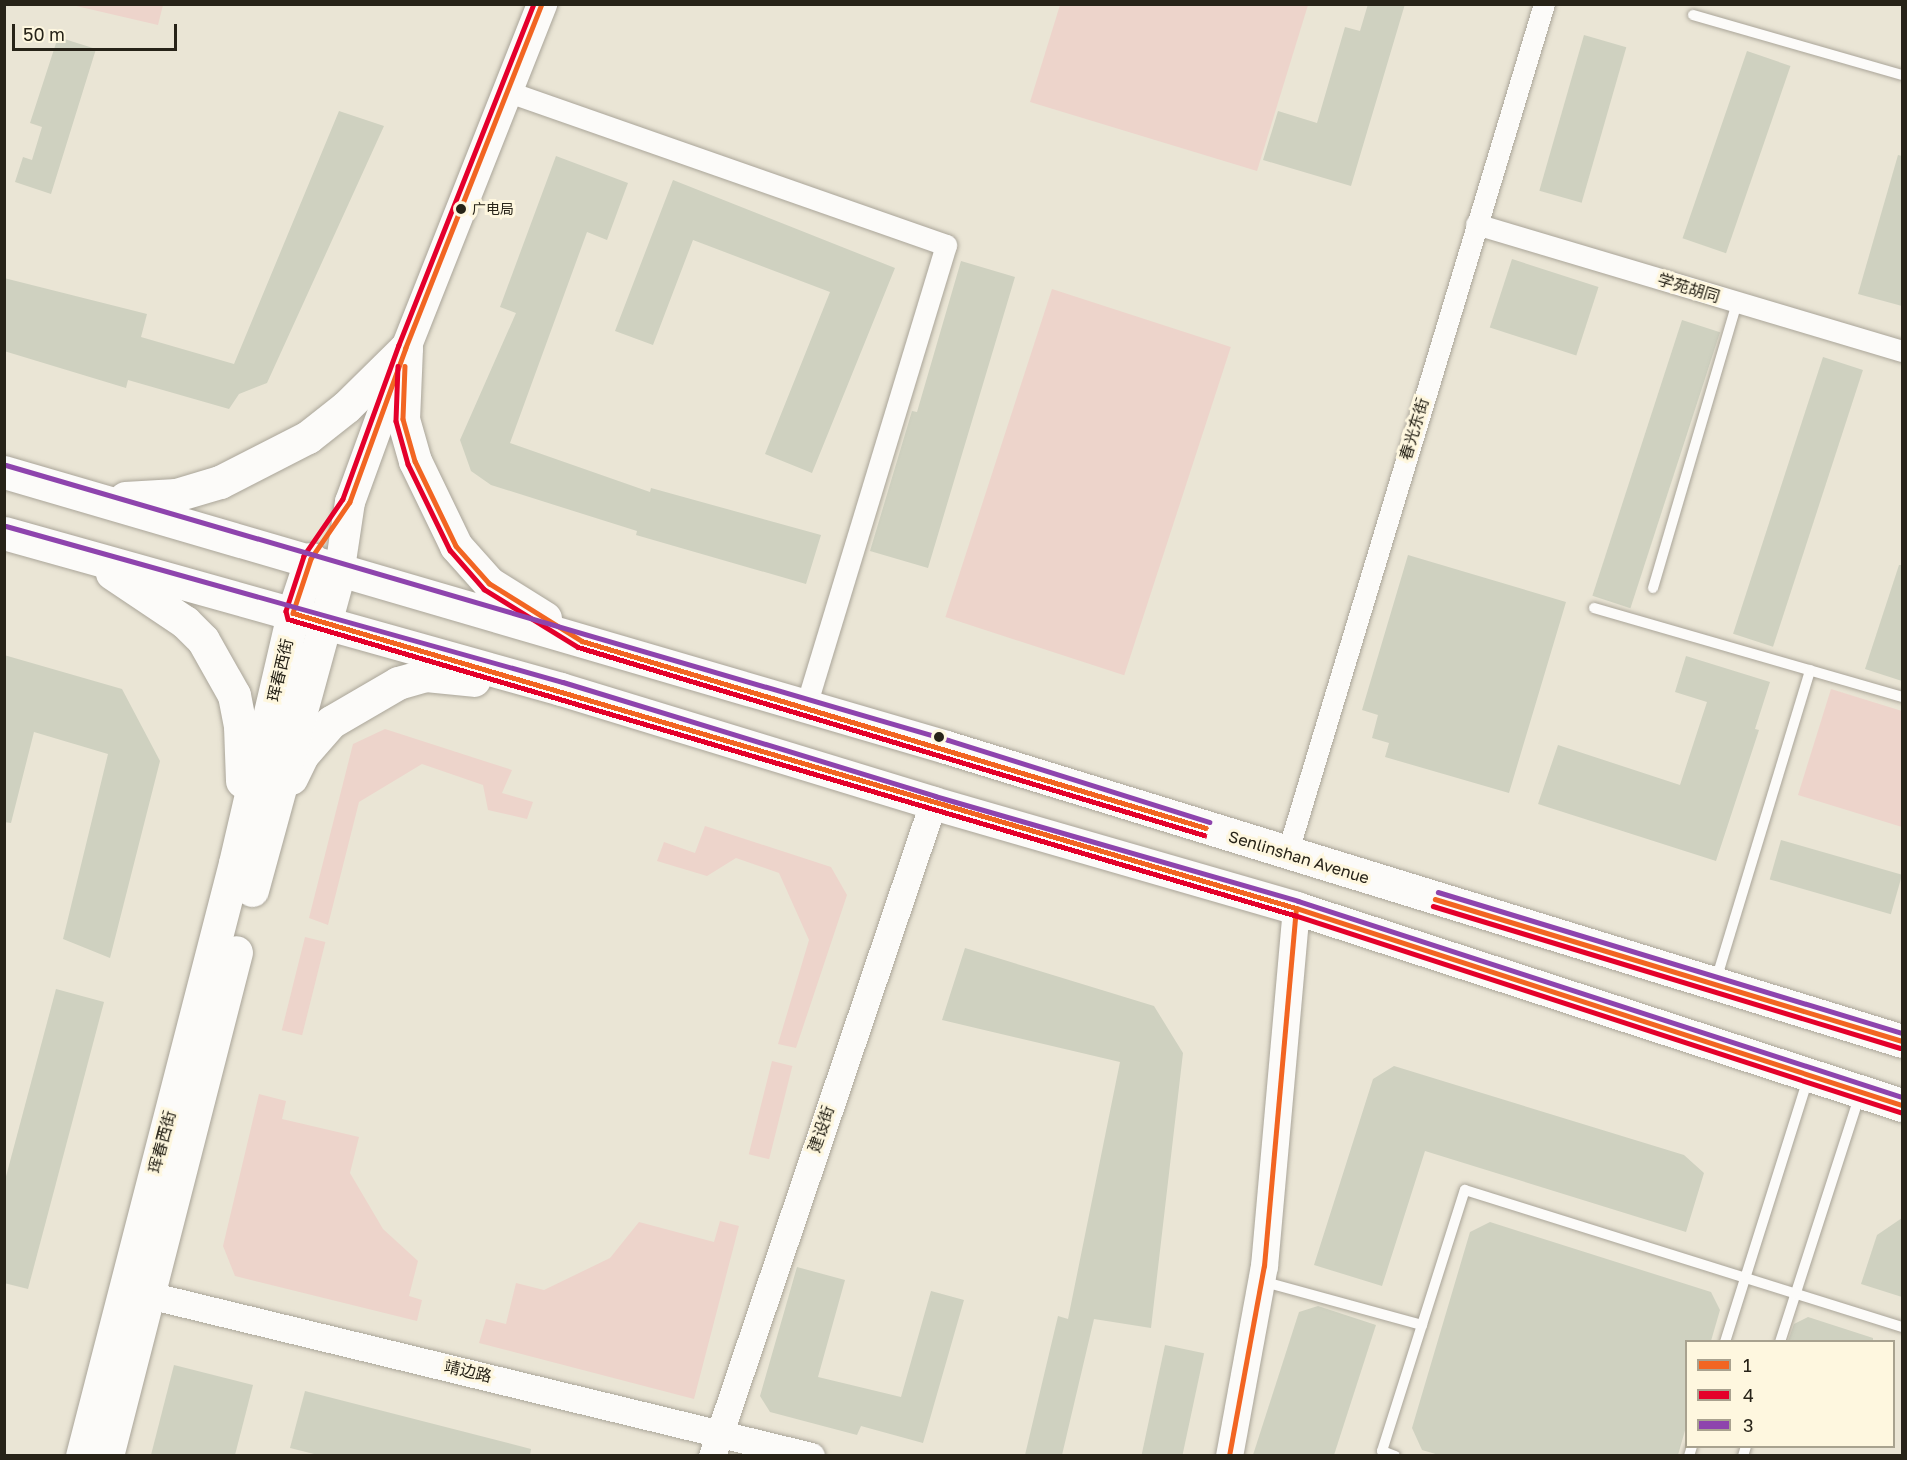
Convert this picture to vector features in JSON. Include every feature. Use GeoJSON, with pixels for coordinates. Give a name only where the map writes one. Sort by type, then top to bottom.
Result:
{"type":"FeatureCollection","features":[{"type":"Feature","properties":{"kind":"main road","name":"珲春西街"},"geometry":{"type":"LineString","coordinates":[[107,1455],[136,1292],[235,863],[308,617],[406,348],[542,4]]}},
{"type":"Feature","properties":{"kind":"main road"},"geometry":{"type":"LineString","coordinates":[[101,500],[176,495],[220,482],[308,437],[346,407],[406,348]]}},
{"type":"Feature","properties":{"kind":"main road"},"geometry":{"type":"LineString","coordinates":[[406,348],[403,419],[415,461],[456,546],[489,583],[582,641]]}},
{"type":"Feature","properties":{"kind":"main road","name":"Senlinshan Avenue"},"geometry":{"type":"LineString","coordinates":[[4,472],[326,564],[806,706],[1902,1041]]}},
{"type":"Feature","properties":{"kind":"main road"},"geometry":{"type":"LineString","coordinates":[[4,533],[561,689],[933,803],[1296,908],[1902,1105]]}},
{"type":"Feature","properties":{"kind":"main road"},"geometry":{"type":"LineString","coordinates":[[88,557],[185,622],[203,640],[234,695],[244,767],[235,863]]}},
{"type":"Feature","properties":{"kind":"main road","name":"珲春西街"},"geometry":{"type":"LineString","coordinates":[[82,1455],[136,1292],[269,823],[308,617]]}},
{"type":"Feature","properties":{"kind":"main road"},"geometry":{"type":"LineString","coordinates":[[269,823],[302,755],[331,722],[398,684],[426,675],[561,689]]}},
{"type":"Feature","properties":{"kind":"street","name":"春光东街"},"geometry":{"type":"LineString","coordinates":[[1287,854],[1544,4]]}},
{"type":"Feature","properties":{"kind":"street"},"geometry":{"type":"LineString","coordinates":[[509,92],[946,244],[806,706]]}},
{"type":"Feature","properties":{"kind":"street","name":"学苑胡同"},"geometry":{"type":"LineString","coordinates":[[1476,224],[1902,351]]}},
{"type":"Feature","properties":{"kind":"street","name":"建设街"},"geometry":{"type":"LineString","coordinates":[[715,1443],[933,803]]}},
{"type":"Feature","properties":{"kind":"street"},"geometry":{"type":"LineString","coordinates":[[1229,1455],[1261,1281],[1296,908]]}},
{"type":"Feature","properties":{"kind":"street","name":"靖边路"},"geometry":{"type":"LineString","coordinates":[[136,1292],[715,1443],[812,1455]]}},
{"type":"Feature","properties":{"kind":"lane"},"geometry":{"type":"LineString","coordinates":[[1693,15],[1902,75]]}},
{"type":"Feature","properties":{"kind":"lane"},"geometry":{"type":"LineString","coordinates":[[1653,588],[1737,302]]}},
{"type":"Feature","properties":{"kind":"lane"},"geometry":{"type":"LineString","coordinates":[[1594,608],[1902,697]]}},
{"type":"Feature","properties":{"kind":"lane"},"geometry":{"type":"LineString","coordinates":[[1715,984],[1810,670]]}},
{"type":"Feature","properties":{"kind":"lane"},"geometry":{"type":"LineString","coordinates":[[1725,1340],[1809,1075]]}},
{"type":"Feature","properties":{"kind":"lane"},"geometry":{"type":"LineString","coordinates":[[1780,1340],[1861,1092]]}},
{"type":"Feature","properties":{"kind":"lane"},"geometry":{"type":"LineString","coordinates":[[1395,1455],[1382,1451],[1464,1190],[1902,1327]]}},
{"type":"Feature","properties":{"kind":"lane"},"geometry":{"type":"LineString","coordinates":[[1261,1281],[1422,1325]]}},
{"type":"Feature","properties":{"kind":"shaded area"},"geometry":{"type":"Polygon","coordinates":[[[163,4],[158,25],[72,5],[163,4]]]}},
{"type":"Feature","properties":{"kind":"shaded area"},"geometry":{"type":"Polygon","coordinates":[[[1060,5],[1308,5],[1257,171],[1030,102],[1060,5]]]}},
{"type":"Feature","properties":{"kind":"shaded area"},"geometry":{"type":"Polygon","coordinates":[[[1052,289],[1231,347],[1124,675],[945,617],[1052,289]]]}},
{"type":"Feature","properties":{"kind":"shaded area"},"geometry":{"type":"Polygon","coordinates":[[[1831,689],[1902,711],[1902,827],[1798,795],[1831,689]]]}},
{"type":"Feature","properties":{"kind":"shaded area"},"geometry":{"type":"Polygon","coordinates":[[[385,729],[512,770],[502,793],[533,802],[527,819],[488,810],[483,785],[422,764],[359,802],[328,925],[309,918],[353,744],[385,729]]]}},
{"type":"Feature","properties":{"kind":"shaded area"},"geometry":{"type":"Polygon","coordinates":[[[705,826],[831,867],[847,895],[796,1048],[778,1044],[809,940],[779,873],[736,858],[707,876],[657,861],[664,842],[695,853],[705,826]]]}},
{"type":"Feature","properties":{"kind":"shaded area"},"geometry":{"type":"Polygon","coordinates":[[[305,937],[325,942],[302,1035],[282,1030],[305,937]]]}},
{"type":"Feature","properties":{"kind":"shaded area"},"geometry":{"type":"Polygon","coordinates":[[[772,1061],[792,1066],[769,1159],[749,1154],[772,1061]]]}},
{"type":"Feature","properties":{"kind":"shaded area"},"geometry":{"type":"Polygon","coordinates":[[[259,1094],[286,1101],[282,1119],[359,1137],[350,1173],[383,1229],[418,1261],[409,1296],[422,1300],[417,1321],[235,1276],[223,1246],[259,1094]]]}},
{"type":"Feature","properties":{"kind":"shaded area"},"geometry":{"type":"Polygon","coordinates":[[[720,1221],[739,1226],[694,1399],[479,1343],[486,1319],[506,1324],[516,1283],[544,1290],[610,1258],[639,1222],[714,1242],[720,1221]]]}},
{"type":"Feature","properties":{"kind":"building"},"geometry":{"type":"Polygon","coordinates":[[[1368,4],[1405,4],[1351,186],[1263,160],[1278,111],[1317,123],[1345,27],[1360,31],[1368,4]]]}},
{"type":"Feature","properties":{"kind":"building"},"geometry":{"type":"Polygon","coordinates":[[[1584,35],[1626,47],[1582,203],[1539,191],[1584,35]]]}},
{"type":"Feature","properties":{"kind":"building"},"geometry":{"type":"Polygon","coordinates":[[[58,37],[96,49],[51,194],[15,182],[23,157],[32,160],[42,127],[30,123],[58,37]]]}},
{"type":"Feature","properties":{"kind":"building"},"geometry":{"type":"Polygon","coordinates":[[[1747,51],[1790,66],[1726,253],[1683,238],[1747,51]]]}},
{"type":"Feature","properties":{"kind":"building"},"geometry":{"type":"Polygon","coordinates":[[[339,111],[384,126],[267,383],[239,394],[229,409],[128,380],[126,388],[4,351],[4,278],[147,314],[141,337],[234,364],[339,111]]]}},
{"type":"Feature","properties":{"kind":"building"},"geometry":{"type":"Polygon","coordinates":[[[1898,155],[1902,156],[1902,306],[1858,294],[1898,155]]]}},
{"type":"Feature","properties":{"kind":"building"},"geometry":{"type":"Polygon","coordinates":[[[556,156],[628,183],[607,240],[587,232],[510,443],[650,492],[651,488],[821,535],[806,584],[636,535],[637,531],[491,485],[471,471],[460,440],[516,313],[500,307],[556,156]]]}},
{"type":"Feature","properties":{"kind":"building"},"geometry":{"type":"Polygon","coordinates":[[[673,180],[895,268],[812,473],[765,454],[830,292],[693,240],[653,345],[615,331],[673,180]]]}},
{"type":"Feature","properties":{"kind":"building"},"geometry":{"type":"Polygon","coordinates":[[[1512,259],[1599,287],[1576,356],[1490,327],[1512,259]]]}},
{"type":"Feature","properties":{"kind":"building"},"geometry":{"type":"Polygon","coordinates":[[[961,261],[1015,277],[928,568],[870,551],[912,411],[917,412],[961,261]]]}},
{"type":"Feature","properties":{"kind":"building"},"geometry":{"type":"Polygon","coordinates":[[[1682,320],[1720,332],[1630,608],[1592,596],[1682,320]]]}},
{"type":"Feature","properties":{"kind":"building"},"geometry":{"type":"Polygon","coordinates":[[[1823,357],[1863,370],[1773,647],[1733,634],[1823,357]]]}},
{"type":"Feature","properties":{"kind":"building"},"geometry":{"type":"Polygon","coordinates":[[[1408,555],[1566,602],[1509,793],[1385,757],[1389,743],[1372,738],[1378,715],[1362,710],[1408,555]]]}},
{"type":"Feature","properties":{"kind":"building"},"geometry":{"type":"Polygon","coordinates":[[[1899,565],[1902,565],[1902,681],[1865,669],[1899,565]]]}},
{"type":"Feature","properties":{"kind":"building"},"geometry":{"type":"Polygon","coordinates":[[[4,655],[122,689],[160,761],[110,958],[63,939],[108,754],[34,732],[11,823],[4,822],[4,655]]]}},
{"type":"Feature","properties":{"kind":"building"},"geometry":{"type":"Polygon","coordinates":[[[1686,656],[1770,682],[1755,729],[1759,730],[1716,861],[1538,804],[1558,745],[1680,785],[1707,702],[1675,692],[1686,656]]]}},
{"type":"Feature","properties":{"kind":"building"},"geometry":{"type":"Polygon","coordinates":[[[1781,840],[1902,875],[1891,914],[1770,879],[1781,840]]]}},
{"type":"Feature","properties":{"kind":"building"},"geometry":{"type":"Polygon","coordinates":[[[965,948],[1154,1006],[1183,1053],[1151,1328],[1094,1319],[1062,1455],[1025,1455],[1058,1316],[1068,1319],[1120,1062],[942,1020],[965,948]]]}},
{"type":"Feature","properties":{"kind":"building"},"geometry":{"type":"Polygon","coordinates":[[[56,989],[104,1002],[28,1289],[4,1283],[4,1184],[56,989]]]}},
{"type":"Feature","properties":{"kind":"building"},"geometry":{"type":"Polygon","coordinates":[[[1394,1066],[1684,1155],[1704,1173],[1686,1232],[1425,1151],[1382,1286],[1314,1265],[1373,1079],[1394,1066]]]}},
{"type":"Feature","properties":{"kind":"building"},"geometry":{"type":"Polygon","coordinates":[[[1902,1218],[1902,1297],[1861,1284],[1877,1235],[1902,1218]]]}},
{"type":"Feature","properties":{"kind":"building"},"geometry":{"type":"Polygon","coordinates":[[[1490,1222],[1711,1292],[1720,1310],[1711,1340],[1685,1340],[1685,1430],[1678,1455],[1439,1455],[1422,1450],[1412,1428],[1470,1232],[1490,1222]]]}},
{"type":"Feature","properties":{"kind":"building"},"geometry":{"type":"Polygon","coordinates":[[[797,1267],[845,1280],[818,1377],[901,1397],[931,1291],[964,1300],[923,1443],[861,1426],[857,1435],[770,1412],[760,1396],[797,1267]]]}},
{"type":"Feature","properties":{"kind":"building"},"geometry":{"type":"Polygon","coordinates":[[[1318,1306],[1376,1325],[1334,1455],[1253,1455],[1299,1312],[1318,1306]]]}},
{"type":"Feature","properties":{"kind":"building"},"geometry":{"type":"Polygon","coordinates":[[[1808,1317],[1873,1338],[1873,1340],[1788,1340],[1794,1324],[1808,1317]]]}},
{"type":"Feature","properties":{"kind":"building"},"geometry":{"type":"Polygon","coordinates":[[[1165,1345],[1204,1353],[1182,1456],[1142,1455],[1165,1345]]]}},
{"type":"Feature","properties":{"kind":"building"},"geometry":{"type":"Polygon","coordinates":[[[174,1365],[253,1385],[235,1455],[151,1455],[174,1365]]]}},
{"type":"Feature","properties":{"kind":"building"},"geometry":{"type":"Polygon","coordinates":[[[305,1391],[531,1449],[530,1455],[318,1455],[290,1448],[305,1391]]]}},
{"type":"Feature","properties":{"kind":"transit line","name":"4"},"geometry":{"type":"LineString","coordinates":[[534,4],[399,345],[343,499],[304,556],[286,611],[288,619],[1294,915],[1900,1112]]}},
{"type":"Feature","properties":{"kind":"transit line","name":"1"},"geometry":{"type":"LineString","coordinates":[[542,4],[406,348],[350,502],[311,559],[293,613],[1296,908],[1902,1105]]}},
{"type":"Feature","properties":{"kind":"transit line","name":"4"},"geometry":{"type":"LineString","coordinates":[[398,366],[396,421],[408,464],[450,550],[484,589],[578,647],[1204,835]]}},
{"type":"Feature","properties":{"kind":"transit line","name":"1"},"geometry":{"type":"LineString","coordinates":[[405,366],[403,419],[415,461],[456,546],[489,583],[582,641],[1206,828]]}},
{"type":"Feature","properties":{"kind":"transit line","name":"3"},"geometry":{"type":"LineString","coordinates":[[6,465],[948,740],[1209,822]]}},
{"type":"Feature","properties":{"kind":"transit line","name":"3"},"geometry":{"type":"LineString","coordinates":[[6,526],[563,682],[935,796],[1298,901],[1902,1097]]}},
{"type":"Feature","properties":{"kind":"transit line","name":"3"},"geometry":{"type":"LineString","coordinates":[[1438,892],[1902,1033]]}},
{"type":"Feature","properties":{"kind":"transit line","name":"1"},"geometry":{"type":"LineString","coordinates":[[1435,899],[1902,1041]]}},
{"type":"Feature","properties":{"kind":"transit line","name":"4"},"geometry":{"type":"LineString","coordinates":[[1433,906],[1900,1048]]}},
{"type":"Feature","properties":{"kind":"transit line","name":"1"},"geometry":{"type":"LineString","coordinates":[[1229,1456],[1264,1266],[1296,908]]}},
{"type":"Feature","properties":{"kind":"place","name":"广电局"},"geometry":{"type":"Point","coordinates":[461,209]}}]}
